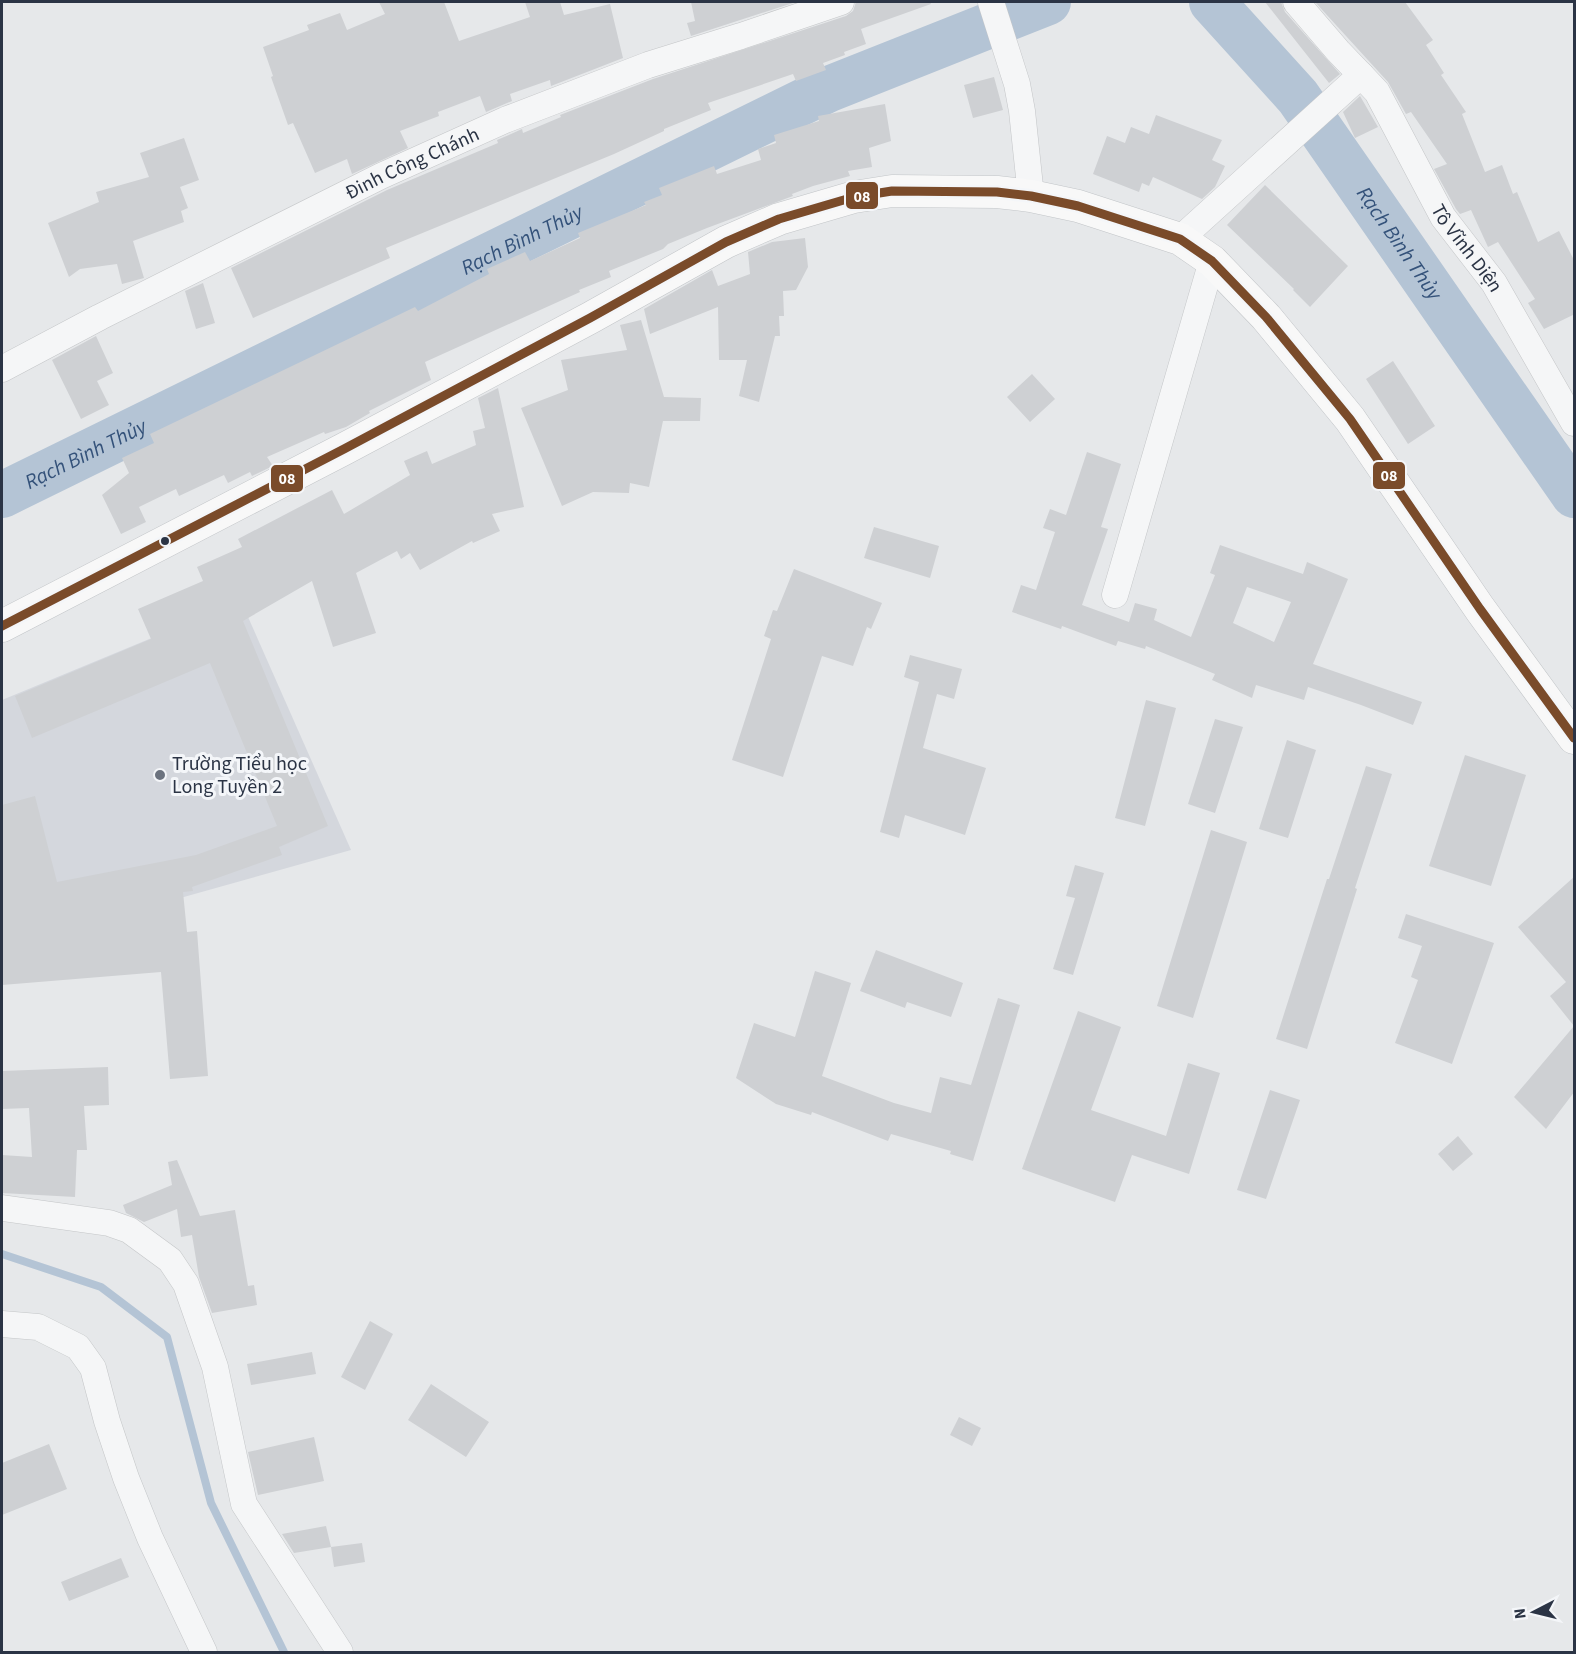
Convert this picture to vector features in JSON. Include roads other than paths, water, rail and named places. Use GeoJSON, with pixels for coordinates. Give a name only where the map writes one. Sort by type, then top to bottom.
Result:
{"type":"FeatureCollection","features":[{"type":"Feature","properties":{"kind":"main road"},"geometry":{"type":"LineString","coordinates":[[5,628],[580,323],[726,242],[779,219],[854,197],[892,191],[998,192],[1078,206],[1180,239],[1212,261],[1266,317],[1350,419],[1480,609],[1575,738]]}},
{"type":"Feature","properties":{"kind":"street","name":"Đinh Công Chánh"},"geometry":{"type":"LineString","coordinates":[[2,369],[100,317],[381,176],[505,120],[648,65],[841,2]]}},
{"type":"Feature","properties":{"kind":"street"},"geometry":{"type":"LineString","coordinates":[[991,2],[1009,55],[1022,111],[1031,196]]}},
{"type":"Feature","properties":{"kind":"street","name":"Tô Vĩnh Diện"},"geometry":{"type":"LineString","coordinates":[[1296,2],[1338,51],[1352,83],[1377,92],[1443,217],[1494,283],[1575,423]]}},
{"type":"Feature","properties":{"kind":"street"},"geometry":{"type":"LineString","coordinates":[[1180,239],[1352,83]]}},
{"type":"Feature","properties":{"kind":"street"},"geometry":{"type":"LineString","coordinates":[[1114,595],[1212,261]]}},
{"type":"Feature","properties":{"kind":"street"},"geometry":{"type":"LineString","coordinates":[[2,1208],[110,1223],[129,1230],[170,1260],[186,1284],[212,1357],[244,1504],[340,1653]]}},
{"type":"Feature","properties":{"kind":"street"},"geometry":{"type":"LineString","coordinates":[[2,1324],[38,1327],[78,1347],[93,1368],[106,1421],[126,1479],[150,1538],[204,1653]]}},
{"type":"Feature","properties":{"kind":"waterway","name":"Rạch Bình Thủy"},"geometry":{"type":"LineString","coordinates":[[2,495],[829,89],[1048,2]]}},
{"type":"Feature","properties":{"kind":"waterway","name":"Rạch Bình Thủy"},"geometry":{"type":"LineString","coordinates":[[1212,2],[1298,97],[1574,495]]}},
{"type":"Feature","properties":{"kind":"waterway"},"geometry":{"type":"LineString","coordinates":[[2,1254],[101,1287],[167,1337],[211,1503],[284,1652]]}},
{"type":"Feature","properties":{"kind":"place","name":"Trường Tiểu học Long Tuyền 2"},"geometry":{"type":"Point","coordinates":[160,775]}}]}
